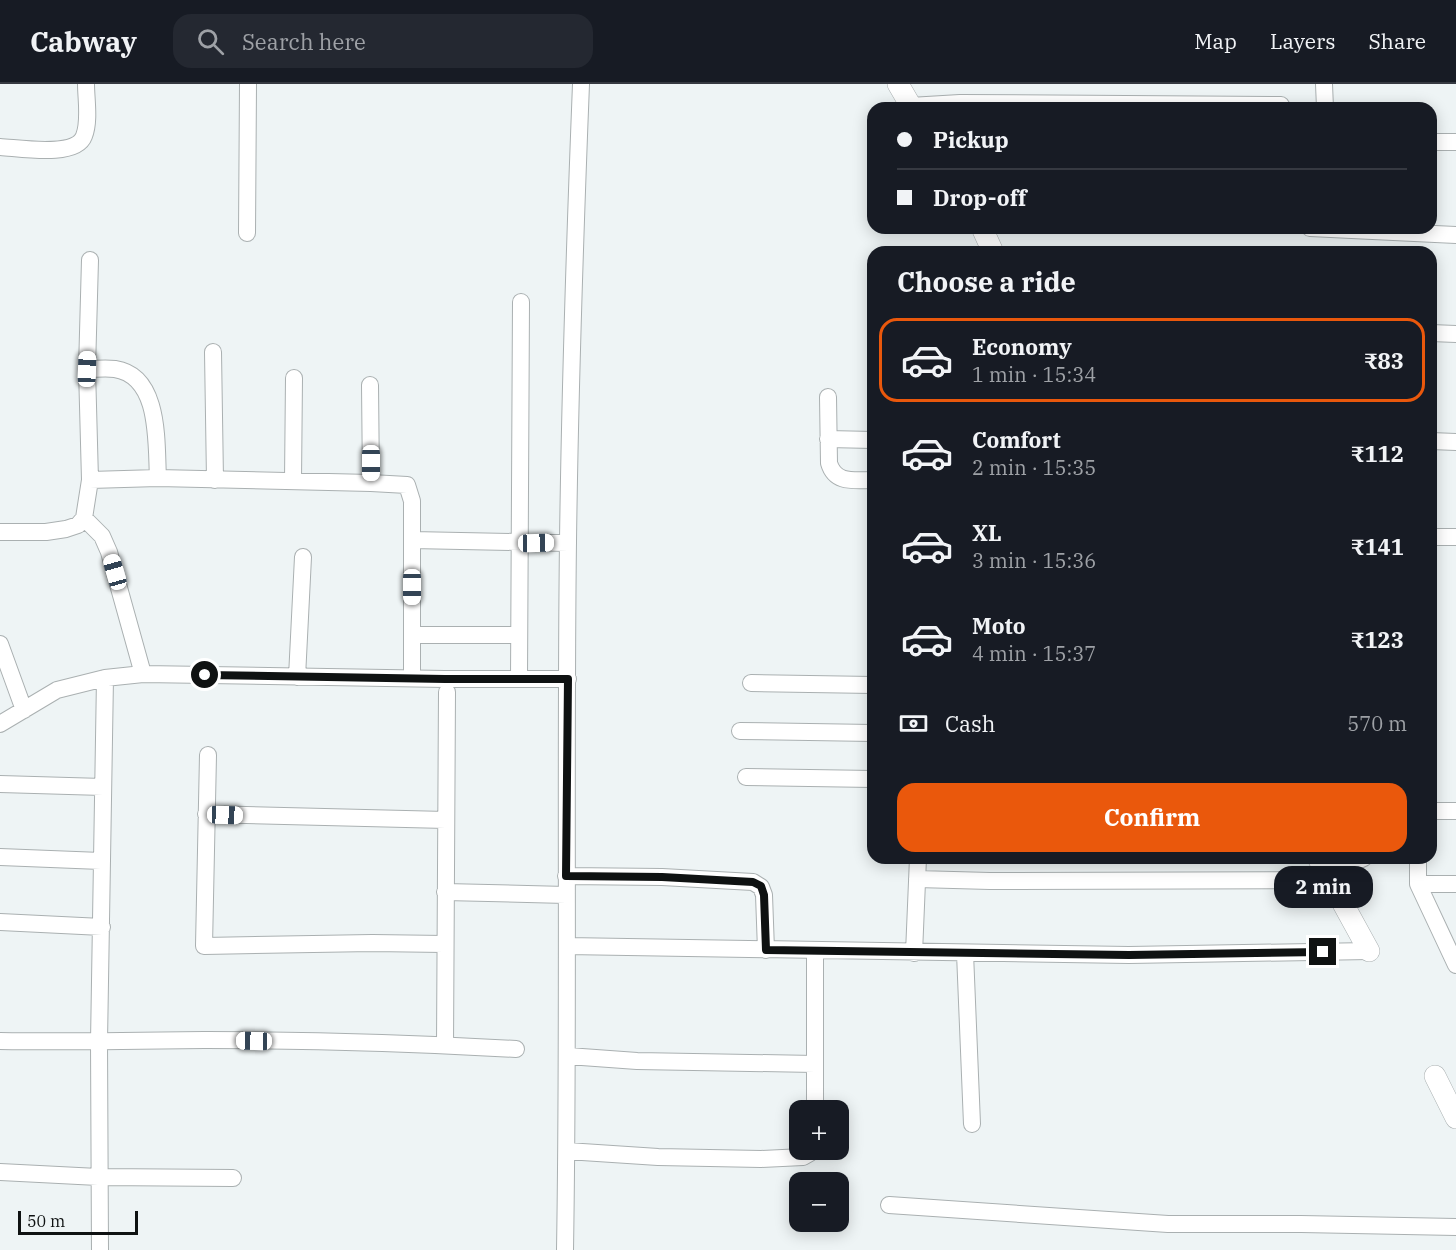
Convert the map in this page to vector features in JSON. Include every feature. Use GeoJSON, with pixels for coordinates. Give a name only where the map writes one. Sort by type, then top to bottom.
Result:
{"type":"FeatureCollection","features":[{"type":"Feature","properties":{"kind":"street"},"geometry":{"type":"LineString","coordinates":[[0,147],[41,150],[78,145],[84,136],[86,127],[86,84]]}},
{"type":"Feature","properties":{"kind":"street"},"geometry":{"type":"LineString","coordinates":[[247,233],[248,84]]}},
{"type":"Feature","properties":{"kind":"street"},"geometry":{"type":"LineString","coordinates":[[565,1250],[568,1056],[566,876],[568,543],[571,365],[581,84]]}},
{"type":"Feature","properties":{"kind":"street"},"geometry":{"type":"LineString","coordinates":[[898,84],[908,102]]}},
{"type":"Feature","properties":{"kind":"street"},"geometry":{"type":"LineString","coordinates":[[1324,84],[1325,102]]}},
{"type":"Feature","properties":{"kind":"street"},"geometry":{"type":"LineString","coordinates":[[1437,142],[1456,142]]}},
{"type":"Feature","properties":{"kind":"street"},"geometry":{"type":"LineString","coordinates":[[1437,234],[1456,235]]}},
{"type":"Feature","properties":{"kind":"street"},"geometry":{"type":"LineString","coordinates":[[0,532],[45,532],[66,529],[78,525],[84,518],[90,480],[87,369],[90,260]]}},
{"type":"Feature","properties":{"kind":"street"},"geometry":{"type":"LineString","coordinates":[[519,679],[521,302]]}},
{"type":"Feature","properties":{"kind":"street"},"geometry":{"type":"LineString","coordinates":[[1437,333],[1456,334]]}},
{"type":"Feature","properties":{"kind":"street"},"geometry":{"type":"LineString","coordinates":[[213,352],[215,480]]}},
{"type":"Feature","properties":{"kind":"street"},"geometry":{"type":"LineString","coordinates":[[87,369],[117,369],[131,375],[141,383],[149,396],[153,416],[158,478]]}},
{"type":"Feature","properties":{"kind":"street"},"geometry":{"type":"LineString","coordinates":[[293,480],[294,378]]}},
{"type":"Feature","properties":{"kind":"street"},"geometry":{"type":"LineString","coordinates":[[370,385],[371,483]]}},
{"type":"Feature","properties":{"kind":"street"},"geometry":{"type":"LineString","coordinates":[[828,397],[831,472],[850,480],[867,480]]}},
{"type":"Feature","properties":{"kind":"street"},"geometry":{"type":"LineString","coordinates":[[828,439],[867,440]]}},
{"type":"Feature","properties":{"kind":"street"},"geometry":{"type":"LineString","coordinates":[[1437,441],[1456,442]]}},
{"type":"Feature","properties":{"kind":"street"},"geometry":{"type":"LineString","coordinates":[[90,480],[158,478],[293,480],[407,485],[412,501],[412,678]]}},
{"type":"Feature","properties":{"kind":"street"},"geometry":{"type":"LineString","coordinates":[[84,518],[102,536],[109,552],[143,674]]}},
{"type":"Feature","properties":{"kind":"street"},"geometry":{"type":"LineString","coordinates":[[1437,537],[1456,537]]}},
{"type":"Feature","properties":{"kind":"street"},"geometry":{"type":"LineString","coordinates":[[412,540],[568,543]]}},
{"type":"Feature","properties":{"kind":"street"},"geometry":{"type":"LineString","coordinates":[[297,677],[303,557]]}},
{"type":"Feature","properties":{"kind":"street"},"geometry":{"type":"LineString","coordinates":[[412,635],[518,635]]}},
{"type":"Feature","properties":{"kind":"street"},"geometry":{"type":"LineString","coordinates":[[0,644],[24,710]]}},
{"type":"Feature","properties":{"kind":"street"},"geometry":{"type":"LineString","coordinates":[[0,724],[57,690],[105,678],[143,674],[568,679]]}},
{"type":"Feature","properties":{"kind":"street"},"geometry":{"type":"LineString","coordinates":[[99,1250],[99,1042],[105,678]]}},
{"type":"Feature","properties":{"kind":"street"},"geometry":{"type":"LineString","coordinates":[[751,683],[867,685]]}},
{"type":"Feature","properties":{"kind":"street"},"geometry":{"type":"LineString","coordinates":[[445,1045],[447,692]]}},
{"type":"Feature","properties":{"kind":"street"},"geometry":{"type":"LineString","coordinates":[[740,731],[867,733]]}},
{"type":"Feature","properties":{"kind":"street"},"geometry":{"type":"LineString","coordinates":[[208,755],[204,945],[444,944]]}},
{"type":"Feature","properties":{"kind":"street"},"geometry":{"type":"LineString","coordinates":[[746,777],[867,779]]}},
{"type":"Feature","properties":{"kind":"street"},"geometry":{"type":"LineString","coordinates":[[0,784],[103,787]]}},
{"type":"Feature","properties":{"kind":"street"},"geometry":{"type":"LineString","coordinates":[[1437,810],[1456,811]]}},
{"type":"Feature","properties":{"kind":"street"},"geometry":{"type":"LineString","coordinates":[[206,814],[446,820]]}},
{"type":"Feature","properties":{"kind":"street"},"geometry":{"type":"LineString","coordinates":[[0,857],[101,861]]}},
{"type":"Feature","properties":{"kind":"street"},"geometry":{"type":"LineString","coordinates":[[914,953],[918,864]]}},
{"type":"Feature","properties":{"kind":"street"},"geometry":{"type":"LineString","coordinates":[[1418,864],[1418,884],[1456,965]]}},
{"type":"Feature","properties":{"kind":"street"},"geometry":{"type":"LineString","coordinates":[[567,946],[1129,955],[1369,951],[1324,866],[990,881],[917,879]]}},
{"type":"Feature","properties":{"kind":"street"},"geometry":{"type":"LineString","coordinates":[[566,876],[662,877],[753,882],[761,886],[764,895],[766,950]]}},
{"type":"Feature","properties":{"kind":"street"},"geometry":{"type":"LineString","coordinates":[[1418,884],[1456,884]]}},
{"type":"Feature","properties":{"kind":"street"},"geometry":{"type":"LineString","coordinates":[[445,892],[566,895]]}},
{"type":"Feature","properties":{"kind":"street"},"geometry":{"type":"LineString","coordinates":[[0,922],[102,927]]}},
{"type":"Feature","properties":{"kind":"street"},"geometry":{"type":"LineString","coordinates":[[815,951],[815,1100]]}},
{"type":"Feature","properties":{"kind":"street"},"geometry":{"type":"LineString","coordinates":[[965,953],[972,1124]]}},
{"type":"Feature","properties":{"kind":"street"},"geometry":{"type":"LineString","coordinates":[[0,1041],[207,1040],[516,1048]]}},
{"type":"Feature","properties":{"kind":"street"},"geometry":{"type":"LineString","coordinates":[[568,1056],[637,1061],[815,1064]]}},
{"type":"Feature","properties":{"kind":"street"},"geometry":{"type":"LineString","coordinates":[[1435,1076],[1456,1118]]}},
{"type":"Feature","properties":{"kind":"street"},"geometry":{"type":"LineString","coordinates":[[567,1151],[658,1157],[789,1158]]}},
{"type":"Feature","properties":{"kind":"street"},"geometry":{"type":"LineString","coordinates":[[0,1172],[98,1177],[233,1178]]}},
{"type":"Feature","properties":{"kind":"street"},"geometry":{"type":"LineString","coordinates":[[889,1205],[1168,1224],[1456,1227]]}},
{"type":"Feature","properties":{"kind":"route"},"geometry":{"type":"LineString","coordinates":[[205,675],[568,679],[566,876],[662,877],[753,882],[761,886],[764,895],[766,950],[1129,955],[1323,952]]}}]}
